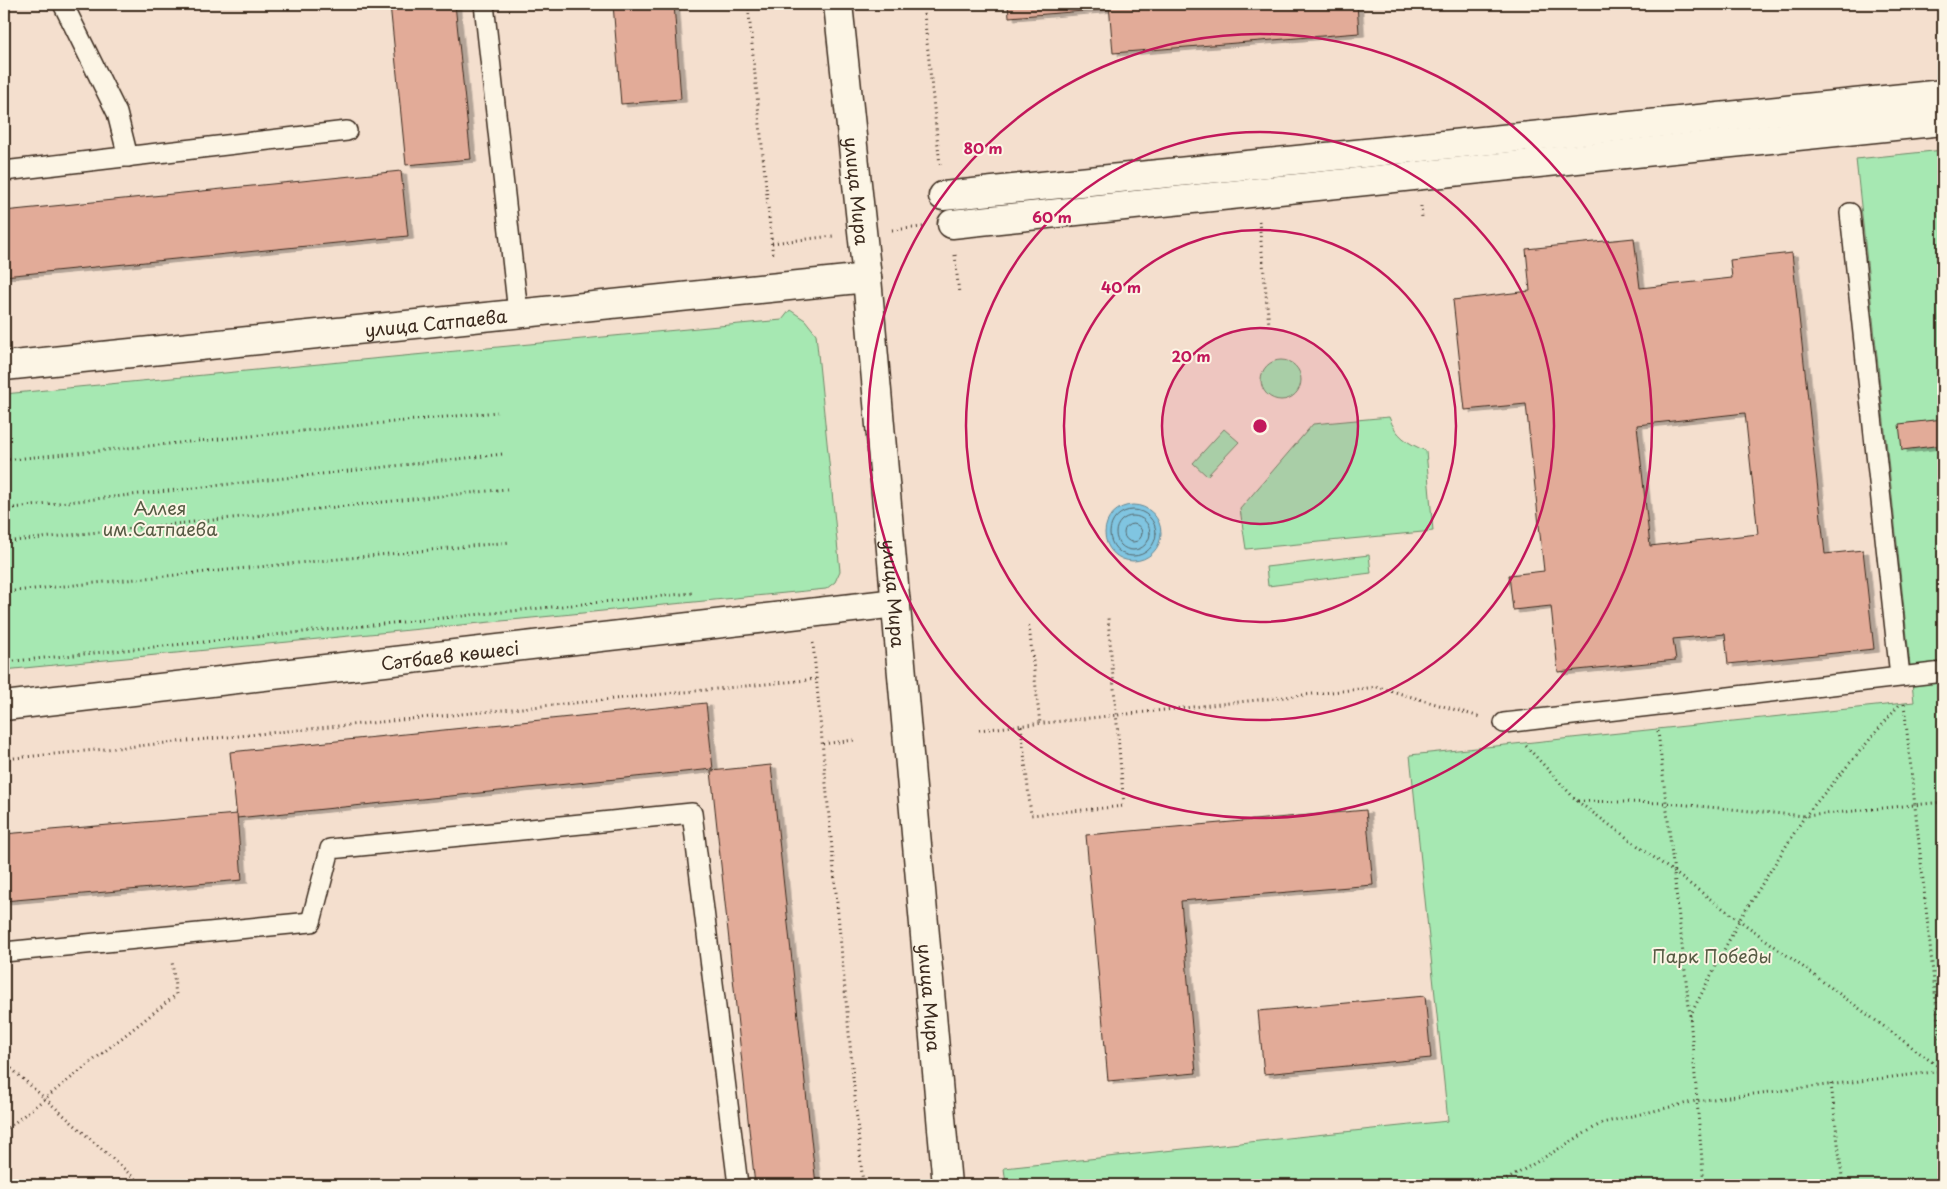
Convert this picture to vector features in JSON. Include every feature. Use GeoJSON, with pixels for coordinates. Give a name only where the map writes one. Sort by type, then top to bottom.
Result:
{"type":"FeatureCollection","features":[{"type":"Feature","properties":{"kind":"street","name":"улица Мира"},"geometry":{"type":"LineString","coordinates":[[838,4],[867,278],[947,1185]]}},
{"type":"Feature","properties":{"kind":"street"},"geometry":{"type":"LineString","coordinates":[[943,196],[1943,94]]}},
{"type":"Feature","properties":{"kind":"street"},"geometry":{"type":"LineString","coordinates":[[952,224],[1943,121]]}},
{"type":"Feature","properties":{"kind":"street","name":"улица Сатпаева"},"geometry":{"type":"LineString","coordinates":[[4,366],[867,278]]}},
{"type":"Feature","properties":{"kind":"street","name":"Сәтбаев көшесі"},"geometry":{"type":"LineString","coordinates":[[4,706],[810,612],[896,604]]}},
{"type":"Feature","properties":{"kind":"lane"},"geometry":{"type":"LineString","coordinates":[[63,4],[117,113],[128,156]]}},
{"type":"Feature","properties":{"kind":"lane"},"geometry":{"type":"LineString","coordinates":[[484,4],[518,313]]}},
{"type":"Feature","properties":{"kind":"lane"},"geometry":{"type":"LineString","coordinates":[[4,171],[347,131]]}},
{"type":"Feature","properties":{"kind":"lane"},"geometry":{"type":"LineString","coordinates":[[1850,213],[1900,676]]}},
{"type":"Feature","properties":{"kind":"lane"},"geometry":{"type":"LineString","coordinates":[[1504,724],[1943,672]]}},
{"type":"Feature","properties":{"kind":"lane"},"geometry":{"type":"LineString","coordinates":[[4,952],[310,922],[330,849],[692,813],[738,1185]]}},
{"type":"Feature","properties":{"kind":"path"},"geometry":{"type":"LineString","coordinates":[[748,4],[777,286]]}},
{"type":"Feature","properties":{"kind":"path"},"geometry":{"type":"LineString","coordinates":[[923,4],[943,196]]}},
{"type":"Feature","properties":{"kind":"path"},"geometry":{"type":"LineString","coordinates":[[1257,193],[1269,325]]}},
{"type":"Feature","properties":{"kind":"path"},"geometry":{"type":"LineString","coordinates":[[952,224],[959,294]]}},
{"type":"Feature","properties":{"kind":"path"},"geometry":{"type":"LineString","coordinates":[[4,460],[497,412]]}},
{"type":"Feature","properties":{"kind":"path"},"geometry":{"type":"LineString","coordinates":[[4,509],[503,454]]}},
{"type":"Feature","properties":{"kind":"path"},"geometry":{"type":"LineString","coordinates":[[4,542],[506,489]]}},
{"type":"Feature","properties":{"kind":"path"},"geometry":{"type":"LineString","coordinates":[[4,592],[511,542]]}},
{"type":"Feature","properties":{"kind":"path"},"geometry":{"type":"LineString","coordinates":[[4,662],[696,593]]}},
{"type":"Feature","properties":{"kind":"path"},"geometry":{"type":"LineString","coordinates":[[810,612],[864,1185]]}},
{"type":"Feature","properties":{"kind":"path"},"geometry":{"type":"LineString","coordinates":[[1021,726],[1031,815],[1124,806],[1108,618]]}},
{"type":"Feature","properties":{"kind":"path"},"geometry":{"type":"LineString","coordinates":[[1030,626],[1040,724]]}},
{"type":"Feature","properties":{"kind":"path"},"geometry":{"type":"LineString","coordinates":[[4,758],[817,679]]}},
{"type":"Feature","properties":{"kind":"path"},"geometry":{"type":"LineString","coordinates":[[979,730],[1378,687],[1504,724],[1577,801],[1672,868],[1943,1070]]}},
{"type":"Feature","properties":{"kind":"path"},"geometry":{"type":"LineString","coordinates":[[1690,1016],[1740,919],[1805,816],[1903,700],[1943,1066]]}},
{"type":"Feature","properties":{"kind":"path"},"geometry":{"type":"LineString","coordinates":[[1656,705],[1672,868],[1690,1016],[1704,1185]]}},
{"type":"Feature","properties":{"kind":"path"},"geometry":{"type":"LineString","coordinates":[[823,744],[854,740]]}},
{"type":"Feature","properties":{"kind":"path"},"geometry":{"type":"LineString","coordinates":[[1577,801],[1666,804],[1805,816],[1943,802]]}},
{"type":"Feature","properties":{"kind":"path"},"geometry":{"type":"LineString","coordinates":[[4,1131],[176,996],[169,936]]}},
{"type":"Feature","properties":{"kind":"path"},"geometry":{"type":"LineString","coordinates":[[4,1062],[142,1185]]}},
{"type":"Feature","properties":{"kind":"path"},"geometry":{"type":"LineString","coordinates":[[1498,1185],[1602,1123],[1696,1101],[1943,1070]]}},
{"type":"Feature","properties":{"kind":"path"},"geometry":{"type":"LineString","coordinates":[[1831,1084],[1843,1185]]}},
{"type":"Feature","properties":{"kind":"path"},"geometry":{"type":"LineString","coordinates":[[564,1185],[579,1185]]}},
{"type":"Feature","properties":{"kind":"green space","name":"Парк Победы"},"geometry":{"type":"Polygon","coordinates":[[[1943,150],[1943,1185],[1006,1185],[1004,1168],[1448,1121],[1410,755],[1914,702],[1856,159],[1943,150]]]}},
{"type":"Feature","properties":{"kind":"green space","name":"Аллея им.Сатпаева"},"geometry":{"type":"Polygon","coordinates":[[[790,310],[805,320],[816,334],[840,571],[835,582],[826,589],[4,670],[4,394],[782,320],[790,310]]]}},
{"type":"Feature","properties":{"kind":"green space"},"geometry":{"type":"Polygon","coordinates":[[[1277,360],[1285,360],[1292,363],[1298,369],[1301,380],[1298,391],[1292,397],[1285,400],[1277,400],[1270,397],[1264,391],[1261,384],[1261,376],[1264,369],[1270,363],[1277,360]]]}},
{"type":"Feature","properties":{"kind":"green space"},"geometry":{"type":"Polygon","coordinates":[[[1389,417],[1395,429],[1403,438],[1426,451],[1433,531],[1246,549],[1240,509],[1313,424],[1389,417]]]}},
{"type":"Feature","properties":{"kind":"green space"},"geometry":{"type":"Polygon","coordinates":[[[1224,429],[1239,442],[1207,476],[1193,463],[1224,429]]]}},
{"type":"Feature","properties":{"kind":"green space"},"geometry":{"type":"Polygon","coordinates":[[[1369,555],[1371,573],[1268,586],[1266,567],[1369,555]]]}},
{"type":"Feature","properties":{"kind":"water"},"geometry":{"type":"Polygon","coordinates":[[[1133,505],[1144,507],[1153,513],[1159,522],[1161,533],[1159,544],[1153,553],[1144,559],[1133,561],[1122,559],[1113,553],[1107,544],[1105,533],[1107,522],[1113,513],[1122,507],[1133,505]]]}},
{"type":"Feature","properties":{"kind":"building"},"geometry":{"type":"Polygon","coordinates":[[[390,4],[455,4],[471,159],[406,165],[390,4]]]}},
{"type":"Feature","properties":{"kind":"building"},"geometry":{"type":"Polygon","coordinates":[[[613,4],[674,4],[681,99],[621,104],[613,4]]]}},
{"type":"Feature","properties":{"kind":"building"},"geometry":{"type":"Polygon","coordinates":[[[1008,4],[1109,4],[1109,9],[1009,17],[1008,4]]]}},
{"type":"Feature","properties":{"kind":"building"},"geometry":{"type":"Polygon","coordinates":[[[1109,4],[1357,4],[1359,33],[1113,53],[1109,4]]]}},
{"type":"Feature","properties":{"kind":"building"},"geometry":{"type":"Polygon","coordinates":[[[401,171],[408,236],[4,276],[4,211],[401,171]]]}},
{"type":"Feature","properties":{"kind":"building"},"geometry":{"type":"Polygon","coordinates":[[[1634,238],[1640,288],[1732,278],[1730,260],[1792,253],[1825,554],[1863,550],[1874,649],[1728,664],[1725,634],[1673,639],[1676,660],[1558,672],[1551,606],[1513,610],[1509,575],[1544,571],[1526,404],[1465,410],[1453,300],[1530,291],[1526,249],[1634,238]],[[1745,413],[1637,425],[1650,546],[1758,534],[1745,413]]]}},
{"type":"Feature","properties":{"kind":"building"},"geometry":{"type":"Polygon","coordinates":[[[1943,419],[1943,445],[1902,450],[1899,424],[1943,419]]]}},
{"type":"Feature","properties":{"kind":"building"},"geometry":{"type":"Polygon","coordinates":[[[706,703],[713,769],[237,818],[230,752],[706,703]]]}},
{"type":"Feature","properties":{"kind":"building"},"geometry":{"type":"Polygon","coordinates":[[[771,765],[816,1185],[755,1185],[711,771],[771,765]]]}},
{"type":"Feature","properties":{"kind":"building"},"geometry":{"type":"Polygon","coordinates":[[[1366,810],[1373,885],[1181,901],[1196,1073],[1108,1081],[1086,835],[1366,810]]]}},
{"type":"Feature","properties":{"kind":"building"},"geometry":{"type":"Polygon","coordinates":[[[237,814],[242,880],[4,901],[4,834],[237,814]]]}},
{"type":"Feature","properties":{"kind":"building"},"geometry":{"type":"Polygon","coordinates":[[[1425,996],[1431,1058],[1264,1074],[1258,1011],[1425,996]]]}}]}
